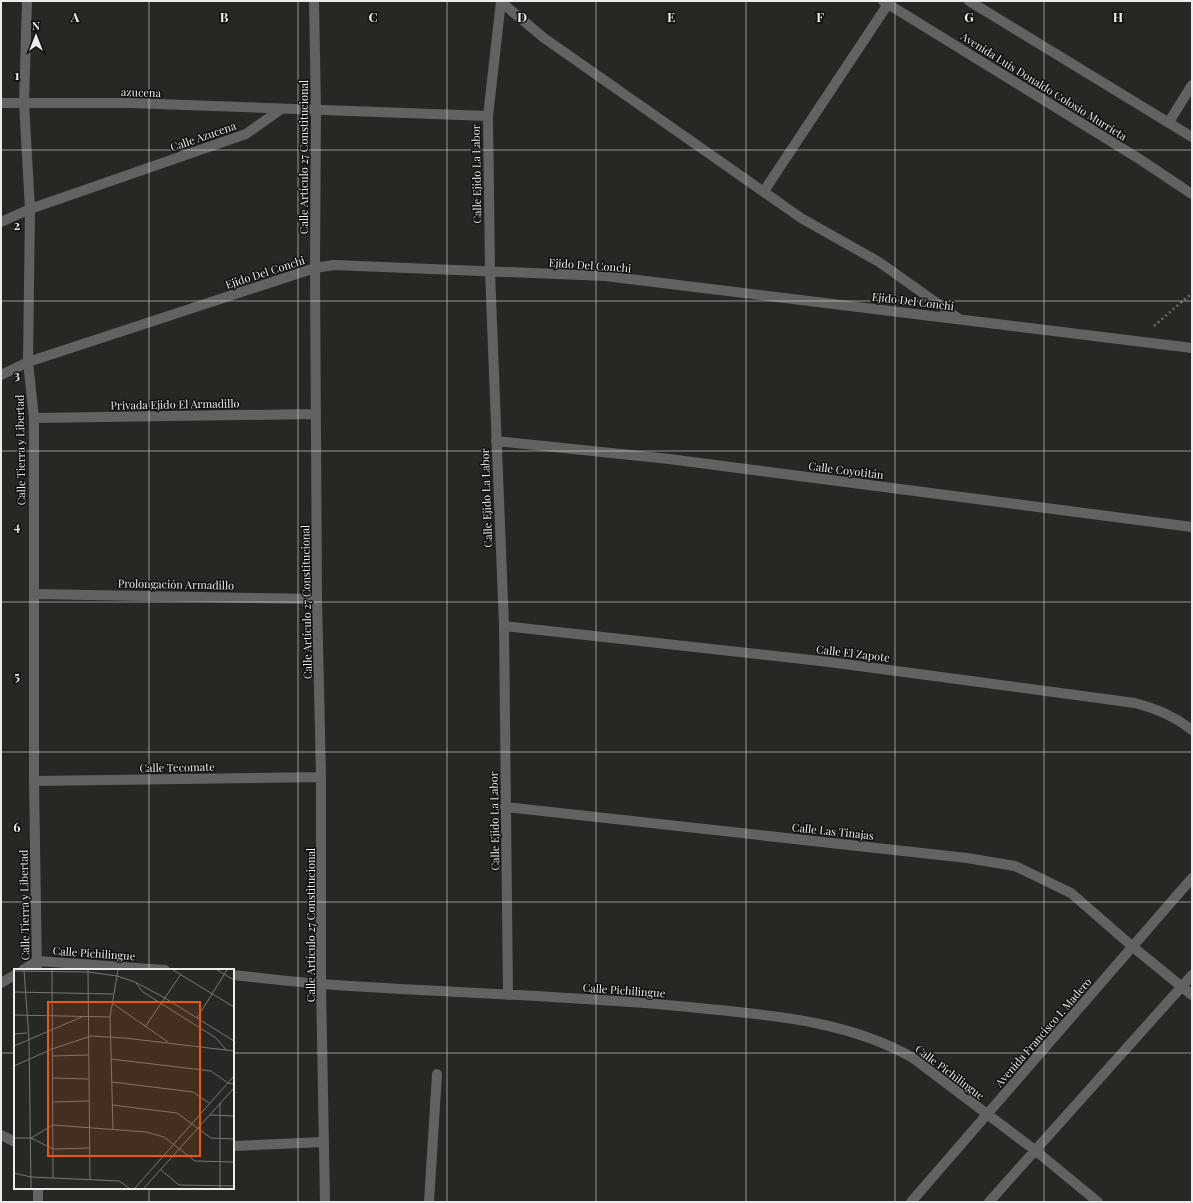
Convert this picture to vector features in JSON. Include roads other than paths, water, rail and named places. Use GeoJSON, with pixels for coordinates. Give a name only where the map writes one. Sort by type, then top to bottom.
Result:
{"type":"FeatureCollection","features":[{"type":"Feature","properties":{"kind":"street","name":"Calle Tierra y Libertad"},"geometry":{"type":"LineString","coordinates":[[28,1],[24,103],[30,209],[28,362],[34,418],[34,781],[37,966]]}},
{"type":"Feature","properties":{"kind":"street","name":"Calle Artículo 27 Constitucional"},"geometry":{"type":"LineString","coordinates":[[314,1],[316,110],[315,268],[317,599],[321,777],[321,984],[325,1202]]}},
{"type":"Feature","properties":{"kind":"street"},"geometry":{"type":"LineString","coordinates":[[969,1],[1192,137]]}},
{"type":"Feature","properties":{"kind":"street"},"geometry":{"type":"LineString","coordinates":[[501,2],[544,38],[801,218],[879,262],[959,319]]}},
{"type":"Feature","properties":{"kind":"street","name":"Calle Ejido La Labor"},"geometry":{"type":"LineString","coordinates":[[501,2],[488,116],[490,272],[504,626],[508,995]]}},
{"type":"Feature","properties":{"kind":"street"},"geometry":{"type":"LineString","coordinates":[[764,191],[887,2]]}},
{"type":"Feature","properties":{"kind":"street","name":"Avenida Luis Donaldo Colosio Murrieta"},"geometry":{"type":"LineString","coordinates":[[887,2],[1141,160],[1192,194]]}},
{"type":"Feature","properties":{"kind":"street"},"geometry":{"type":"LineString","coordinates":[[1168,122],[1192,85]]}},
{"type":"Feature","properties":{"kind":"street","name":"azucena"},"geometry":{"type":"LineString","coordinates":[[1,103],[130,103],[280,110]]}},
{"type":"Feature","properties":{"kind":"street"},"geometry":{"type":"LineString","coordinates":[[280,110],[488,116]]}},
{"type":"Feature","properties":{"kind":"street","name":"Calle Azucena"},"geometry":{"type":"LineString","coordinates":[[1,222],[30,209],[246,134],[280,110]]}},
{"type":"Feature","properties":{"kind":"street","name":"Ejido Del Conchi"},"geometry":{"type":"LineString","coordinates":[[1,375],[28,362],[315,268],[334,265],[605,276],[1138,340],[1192,348]]}},
{"type":"Feature","properties":{"kind":"street","name":"Privada Ejido El Armadillo"},"geometry":{"type":"LineString","coordinates":[[34,418],[316,414]]}},
{"type":"Feature","properties":{"kind":"street","name":"Calle Coyotitán"},"geometry":{"type":"LineString","coordinates":[[496,441],[669,459],[1192,527]]}},
{"type":"Feature","properties":{"kind":"street","name":"Prolongación Armadillo"},"geometry":{"type":"LineString","coordinates":[[34,594],[317,599]]}},
{"type":"Feature","properties":{"kind":"street","name":"Calle El Zapote"},"geometry":{"type":"LineString","coordinates":[[504,626],[829,662],[1135,703],[1158,709],[1176,718],[1192,730]]}},
{"type":"Feature","properties":{"kind":"street","name":"Calle Tecomate"},"geometry":{"type":"LineString","coordinates":[[34,781],[321,777]]}},
{"type":"Feature","properties":{"kind":"street","name":"Calle Las Tinajas"},"geometry":{"type":"LineString","coordinates":[[505,808],[967,858],[1015,866],[1071,893],[1133,947],[1192,995]]}},
{"type":"Feature","properties":{"kind":"street","name":"Avenida Francisco I. Madero"},"geometry":{"type":"LineString","coordinates":[[911,1202],[1192,878]]}},
{"type":"Feature","properties":{"kind":"street","name":"Calle Pichilingue"},"geometry":{"type":"LineString","coordinates":[[26,969],[37,966],[133,969]]}},
{"type":"Feature","properties":{"kind":"street","name":"Calle Pichilingue"},"geometry":{"type":"LineString","coordinates":[[234,975],[321,984],[630,1001],[768,1015],[821,1023],[869,1037],[896,1048],[913,1058],[1036,1151],[1098,1202]]}},
{"type":"Feature","properties":{"kind":"street"},"geometry":{"type":"LineString","coordinates":[[989,1202],[1192,975]]}},
{"type":"Feature","properties":{"kind":"street"},"geometry":{"type":"LineString","coordinates":[[1,983],[12,976]]}},
{"type":"Feature","properties":{"kind":"street"},"geometry":{"type":"LineString","coordinates":[[428,1202],[437,1074]]}},
{"type":"Feature","properties":{"kind":"street"},"geometry":{"type":"LineString","coordinates":[[1,1135],[14,1142]]}},
{"type":"Feature","properties":{"kind":"street"},"geometry":{"type":"LineString","coordinates":[[234,1146],[324,1142]]}},
{"type":"Feature","properties":{"kind":"street"},"geometry":{"type":"LineString","coordinates":[[38,1189],[38,1202]]}}]}
